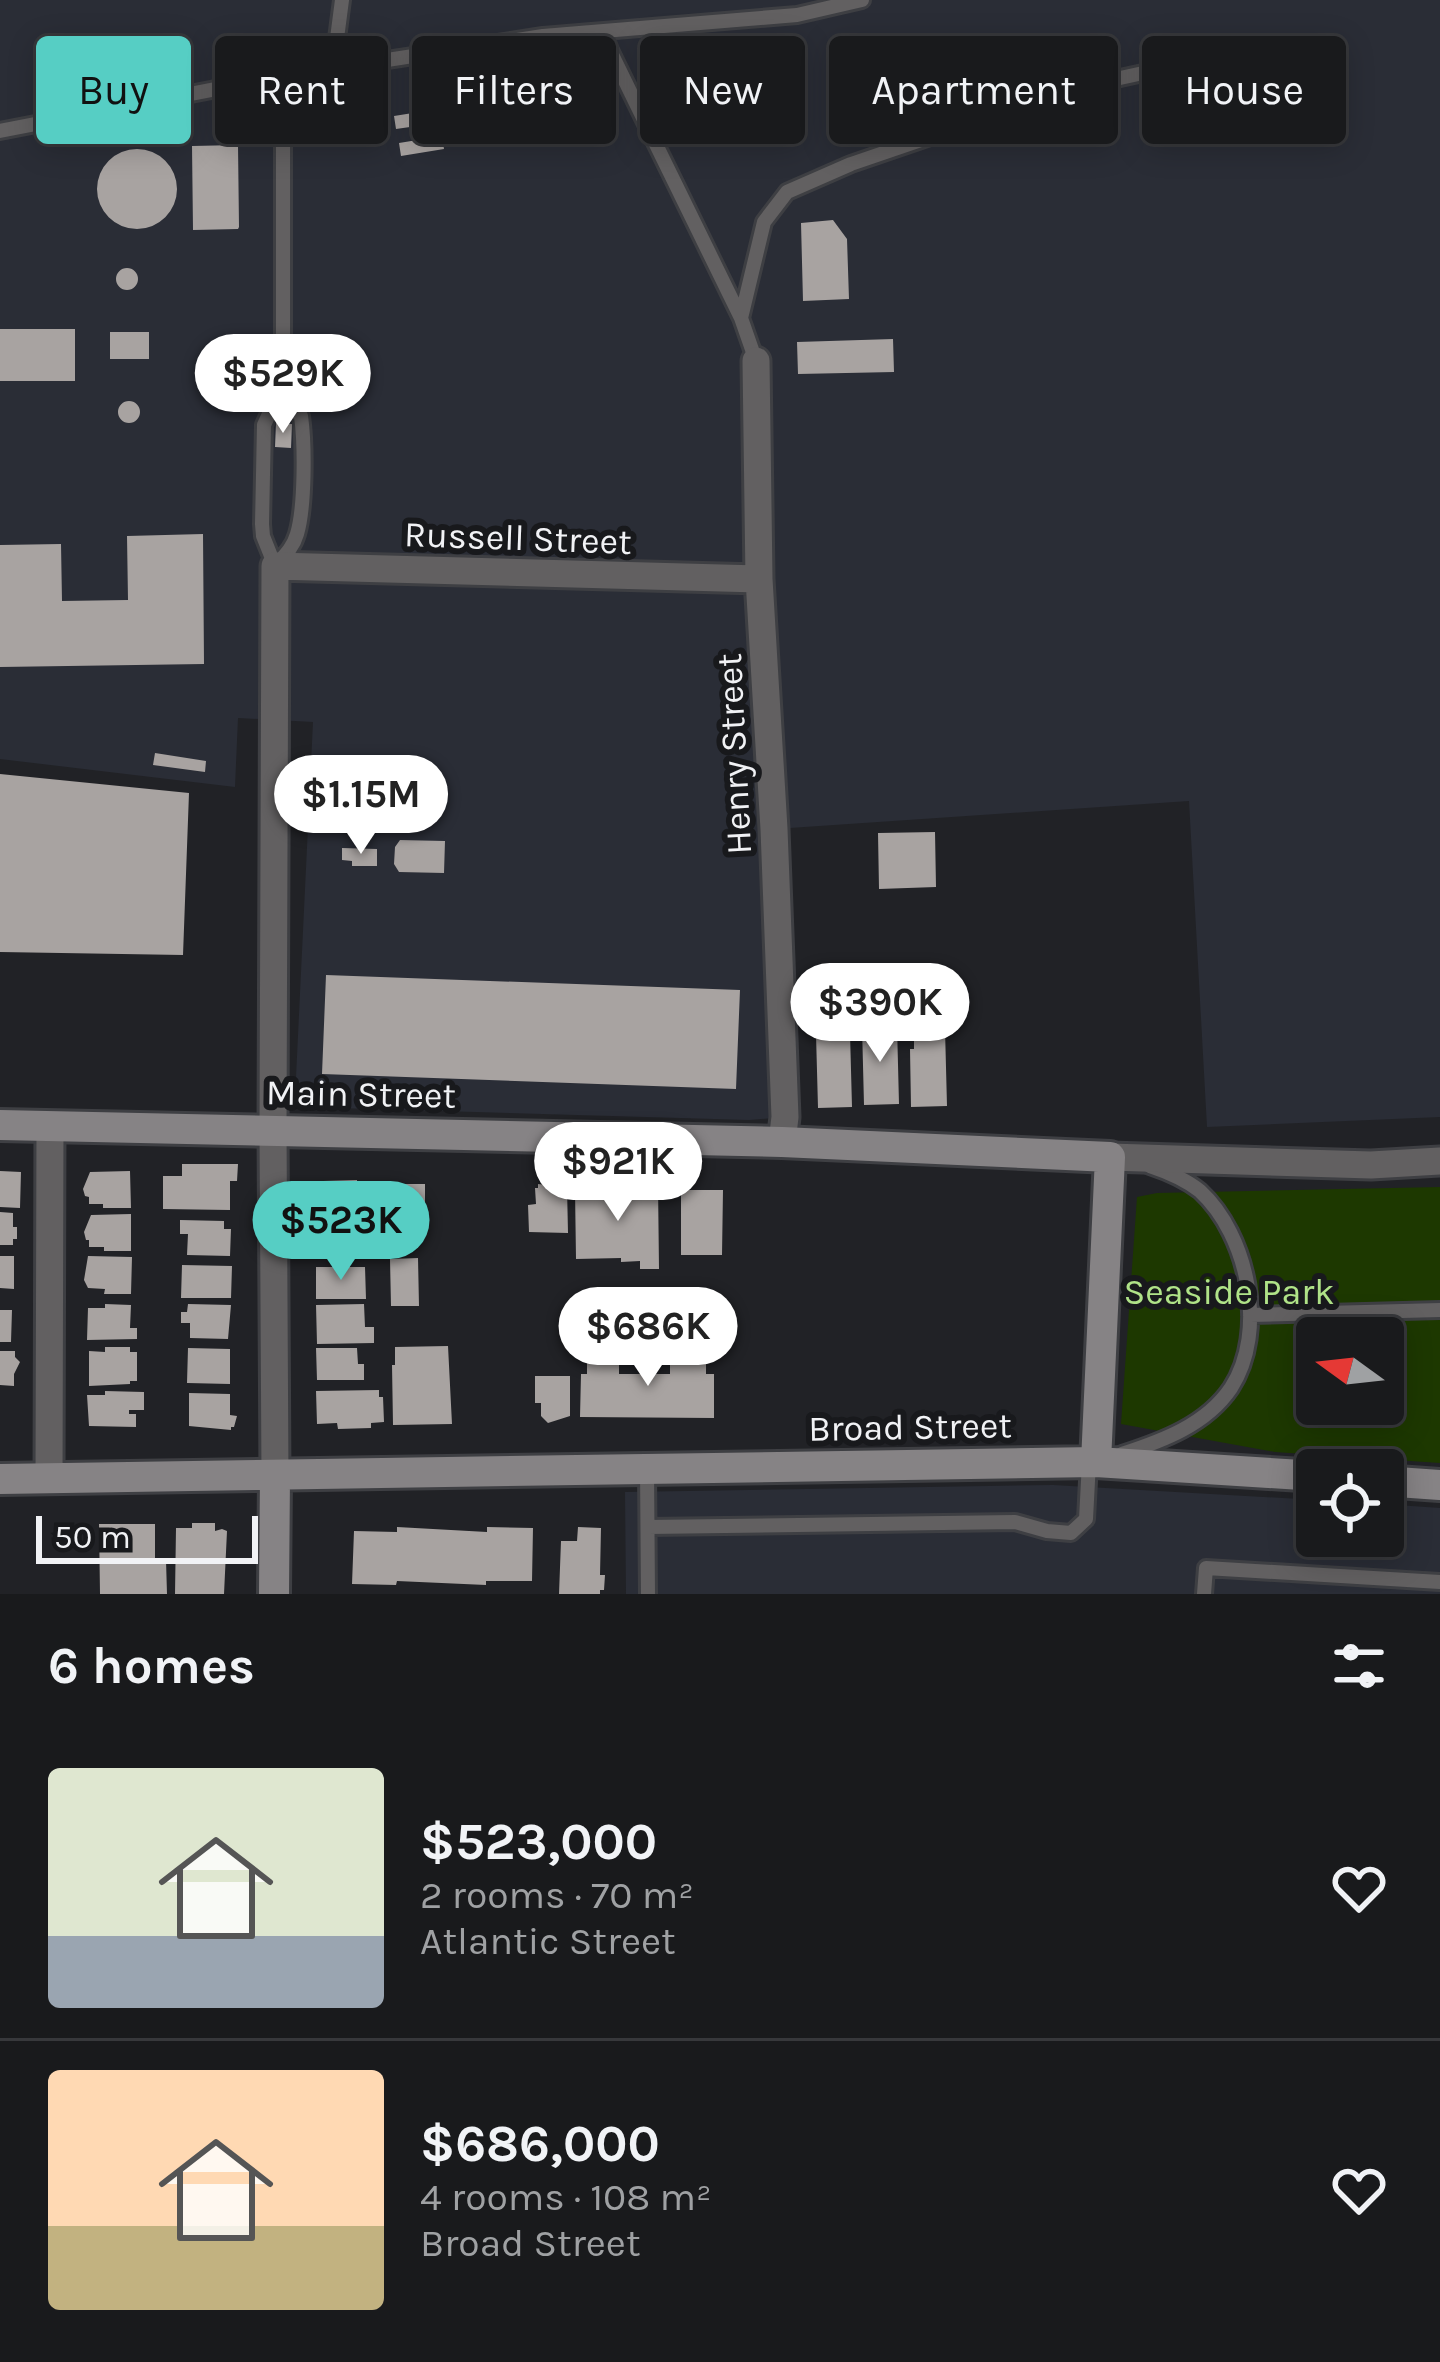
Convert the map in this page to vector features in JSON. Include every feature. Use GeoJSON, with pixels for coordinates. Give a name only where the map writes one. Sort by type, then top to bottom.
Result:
{"type":"FeatureCollection","features":[{"type":"Feature","properties":{"kind":"street","name":"Henry Street"},"geometry":{"type":"LineString","coordinates":[[757,361],[759,579],[774,829],[785,1117],[782,1142]]}},
{"type":"Feature","properties":{"kind":"street","name":"Russell Street"},"geometry":{"type":"LineString","coordinates":[[275,566],[759,579]]}},
{"type":"Feature","properties":{"kind":"street"},"geometry":{"type":"LineString","coordinates":[[274,1594],[275,566]]}},
{"type":"Feature","properties":{"kind":"street","name":"Main Street"},"geometry":{"type":"LineString","coordinates":[[0,1125],[782,1142],[1371,1165],[1440,1161]]}},
{"type":"Feature","properties":{"kind":"street"},"geometry":{"type":"LineString","coordinates":[[49,1478],[50,1127]]}},
{"type":"Feature","properties":{"kind":"street"},"geometry":{"type":"LineString","coordinates":[[1092,1462],[1111,1157]]}},
{"type":"Feature","properties":{"kind":"street","name":"Broad Street"},"geometry":{"type":"LineString","coordinates":[[0,1479],[1092,1462],[1296,1475]]}},
{"type":"Feature","properties":{"kind":"street"},"geometry":{"type":"LineString","coordinates":[[1404,1482],[1440,1484]]}},
{"type":"Feature","properties":{"kind":"lane"},"geometry":{"type":"LineString","coordinates":[[338,36],[342,0]]}},
{"type":"Feature","properties":{"kind":"lane"},"geometry":{"type":"LineString","coordinates":[[388,60],[543,36],[797,15],[862,0]]}},
{"type":"Feature","properties":{"kind":"lane"},"geometry":{"type":"LineString","coordinates":[[601,32],[741,318],[757,361]]}},
{"type":"Feature","properties":{"kind":"lane"},"geometry":{"type":"LineString","coordinates":[[741,318],[764,222],[787,192],[851,164],[1070,89],[1142,74]]}},
{"type":"Feature","properties":{"kind":"lane"},"geometry":{"type":"LineString","coordinates":[[0,131],[215,89]]}},
{"type":"Feature","properties":{"kind":"lane"},"geometry":{"type":"LineString","coordinates":[[283,144],[283,400],[269,414],[262,437],[262,524],[275,566],[297,536],[302,494],[301,416],[283,400]]}},
{"type":"Feature","properties":{"kind":"lane"},"geometry":{"type":"LineString","coordinates":[[648,1527],[1015,1522],[1071,1534],[1086,1519],[1092,1462],[1185,1430],[1230,1388],[1242,1362],[1250,1315],[1247,1285],[1231,1235],[1201,1192],[1177,1176],[1111,1157]]}},
{"type":"Feature","properties":{"kind":"lane"},"geometry":{"type":"LineString","coordinates":[[1250,1315],[1440,1310]]}},
{"type":"Feature","properties":{"kind":"lane"},"geometry":{"type":"LineString","coordinates":[[647,1469],[648,1594]]}},
{"type":"Feature","properties":{"kind":"lane"},"geometry":{"type":"LineString","coordinates":[[1204,1594],[1205,1568],[1440,1582]]}},
{"type":"Feature","properties":{"kind":"shaded area"},"geometry":{"type":"Polygon","coordinates":[[[0,0],[1440,0],[1440,1117],[1207,1127],[1189,801],[775,829],[785,1117],[749,1120],[304,1107],[295,1098],[313,722],[238,718],[235,787],[0,759],[0,0]]]}},
{"type":"Feature","properties":{"kind":"shaded area"},"geometry":{"type":"Polygon","coordinates":[[[1053,1485],[1296,1499],[1296,1557],[1404,1557],[1404,1505],[1440,1508],[1440,1594],[626,1594],[625,1492],[1053,1485]]]}},
{"type":"Feature","properties":{"kind":"green space","name":"Seaside Park"},"geometry":{"type":"Polygon","coordinates":[[[1440,1187],[1440,1463],[1404,1461],[1404,1449],[1275,1452],[1121,1424],[1137,1197],[1440,1187]]]}},
{"type":"Feature","properties":{"kind":"building"},"geometry":{"type":"Polygon","coordinates":[[[412,113],[412,127],[396,129],[394,116],[412,113]]]}},
{"type":"Feature","properties":{"kind":"building"},"geometry":{"type":"Polygon","coordinates":[[[399,143],[443,144],[444,149],[401,156],[399,143]]]}},
{"type":"Feature","properties":{"kind":"building"},"geometry":{"type":"Polygon","coordinates":[[[238,145],[238,229],[193,230],[192,146],[238,145]]]}},
{"type":"Feature","properties":{"kind":"building"},"geometry":{"type":"Polygon","coordinates":[[[137,149],[165,161],[177,189],[165,217],[137,229],[109,217],[97,189],[109,161],[137,149]]]}},
{"type":"Feature","properties":{"kind":"building"},"geometry":{"type":"Polygon","coordinates":[[[833,220],[847,239],[849,299],[803,301],[801,223],[833,220]]]}},
{"type":"Feature","properties":{"kind":"building"},"geometry":{"type":"Polygon","coordinates":[[[127,268],[138,279],[127,290],[116,279],[127,268]]]}},
{"type":"Feature","properties":{"kind":"building"},"geometry":{"type":"Polygon","coordinates":[[[0,329],[75,329],[75,381],[0,381],[0,329]]]}},
{"type":"Feature","properties":{"kind":"building"},"geometry":{"type":"Polygon","coordinates":[[[110,332],[149,332],[149,359],[110,359],[110,332]]]}},
{"type":"Feature","properties":{"kind":"building"},"geometry":{"type":"Polygon","coordinates":[[[893,339],[894,372],[798,374],[797,342],[893,339]]]}},
{"type":"Feature","properties":{"kind":"building"},"geometry":{"type":"Polygon","coordinates":[[[129,401],[140,412],[129,423],[118,412],[129,401]]]}},
{"type":"Feature","properties":{"kind":"building"},"geometry":{"type":"Polygon","coordinates":[[[276,423],[292,424],[291,448],[275,447],[276,423]]]}},
{"type":"Feature","properties":{"kind":"building"},"geometry":{"type":"Polygon","coordinates":[[[203,534],[204,664],[0,667],[0,545],[61,544],[62,601],[128,600],[127,536],[203,534]]]}},
{"type":"Feature","properties":{"kind":"building"},"geometry":{"type":"Polygon","coordinates":[[[155,753],[206,761],[205,772],[153,765],[155,753]]]}},
{"type":"Feature","properties":{"kind":"building"},"geometry":{"type":"Polygon","coordinates":[[[0,774],[189,793],[183,955],[0,952],[0,774]]]}},
{"type":"Feature","properties":{"kind":"building"},"geometry":{"type":"Polygon","coordinates":[[[935,832],[936,887],[879,889],[878,833],[935,832]]]}},
{"type":"Feature","properties":{"kind":"building"},"geometry":{"type":"Polygon","coordinates":[[[400,840],[445,841],[444,873],[399,872],[394,864],[400,840]]]}},
{"type":"Feature","properties":{"kind":"building"},"geometry":{"type":"Polygon","coordinates":[[[342,848],[377,849],[377,866],[352,866],[352,861],[342,860],[342,848]]]}},
{"type":"Feature","properties":{"kind":"building"},"geometry":{"type":"Polygon","coordinates":[[[326,975],[740,990],[736,1089],[322,1074],[326,975]]]}},
{"type":"Feature","properties":{"kind":"building"},"geometry":{"type":"Polygon","coordinates":[[[897,1025],[899,1104],[864,1105],[862,1026],[897,1025]]]}},
{"type":"Feature","properties":{"kind":"building"},"geometry":{"type":"Polygon","coordinates":[[[945,1029],[947,1106],[911,1107],[914,1030],[945,1029]]]}},
{"type":"Feature","properties":{"kind":"building"},"geometry":{"type":"Polygon","coordinates":[[[850,1033],[852,1107],[818,1108],[816,1034],[850,1033]]]}},
{"type":"Feature","properties":{"kind":"building"},"geometry":{"type":"Polygon","coordinates":[[[182,1164],[238,1164],[237,1181],[230,1181],[230,1210],[163,1209],[163,1176],[182,1176],[182,1164]]]}},
{"type":"Feature","properties":{"kind":"building"},"geometry":{"type":"Polygon","coordinates":[[[0,1171],[21,1172],[20,1208],[0,1207],[0,1171]]]}},
{"type":"Feature","properties":{"kind":"building"},"geometry":{"type":"Polygon","coordinates":[[[130,1171],[131,1208],[89,1204],[83,1189],[90,1172],[130,1171]]]}},
{"type":"Feature","properties":{"kind":"building"},"geometry":{"type":"Polygon","coordinates":[[[357,1180],[358,1212],[316,1213],[315,1188],[323,1188],[323,1181],[357,1180]]]}},
{"type":"Feature","properties":{"kind":"building"},"geometry":{"type":"Polygon","coordinates":[[[607,1183],[607,1190],[615,1190],[615,1199],[607,1200],[607,1205],[620,1205],[619,1185],[658,1184],[659,1269],[640,1269],[640,1261],[621,1262],[621,1258],[576,1259],[575,1190],[580,1190],[580,1184],[607,1183]]]}},
{"type":"Feature","properties":{"kind":"building"},"geometry":{"type":"Polygon","coordinates":[[[388,1184],[425,1184],[425,1215],[403,1216],[403,1208],[388,1207],[388,1184]]]}},
{"type":"Feature","properties":{"kind":"building"},"geometry":{"type":"Polygon","coordinates":[[[538,1184],[567,1187],[568,1233],[529,1232],[528,1205],[536,1204],[538,1184]]]}},
{"type":"Feature","properties":{"kind":"building"},"geometry":{"type":"Polygon","coordinates":[[[681,1190],[723,1190],[722,1255],[681,1255],[681,1190]]]}},
{"type":"Feature","properties":{"kind":"building"},"geometry":{"type":"Polygon","coordinates":[[[0,1212],[13,1213],[17,1239],[13,1245],[0,1245],[0,1212]]]}},
{"type":"Feature","properties":{"kind":"building"},"geometry":{"type":"Polygon","coordinates":[[[131,1214],[131,1251],[89,1247],[84,1232],[91,1215],[131,1214]]]}},
{"type":"Feature","properties":{"kind":"building"},"geometry":{"type":"Polygon","coordinates":[[[180,1220],[224,1221],[224,1229],[231,1229],[230,1256],[187,1255],[188,1234],[180,1234],[180,1220]]]}},
{"type":"Feature","properties":{"kind":"building"},"geometry":{"type":"Polygon","coordinates":[[[359,1223],[365,1227],[365,1234],[359,1234],[360,1256],[317,1257],[316,1224],[359,1223]]]}},
{"type":"Feature","properties":{"kind":"building"},"geometry":{"type":"Polygon","coordinates":[[[0,1256],[14,1256],[14,1289],[0,1288],[0,1256]]]}},
{"type":"Feature","properties":{"kind":"building"},"geometry":{"type":"Polygon","coordinates":[[[88,1256],[132,1257],[131,1294],[104,1294],[105,1289],[88,1288],[84,1280],[88,1256]]]}},
{"type":"Feature","properties":{"kind":"building"},"geometry":{"type":"Polygon","coordinates":[[[418,1258],[419,1306],[391,1306],[390,1259],[418,1258]]]}},
{"type":"Feature","properties":{"kind":"building"},"geometry":{"type":"Polygon","coordinates":[[[182,1265],[232,1266],[231,1298],[181,1298],[182,1265]]]}},
{"type":"Feature","properties":{"kind":"building"},"geometry":{"type":"Polygon","coordinates":[[[316,1267],[365,1267],[366,1299],[316,1299],[316,1267]]]}},
{"type":"Feature","properties":{"kind":"building"},"geometry":{"type":"Polygon","coordinates":[[[105,1304],[131,1305],[130,1328],[137,1328],[137,1339],[87,1340],[88,1308],[105,1308],[105,1304]]]}},
{"type":"Feature","properties":{"kind":"building"},"geometry":{"type":"Polygon","coordinates":[[[188,1304],[231,1305],[228,1339],[190,1338],[190,1323],[181,1323],[181,1312],[187,1312],[188,1304]]]}},
{"type":"Feature","properties":{"kind":"building"},"geometry":{"type":"Polygon","coordinates":[[[364,1304],[365,1327],[374,1327],[374,1343],[317,1344],[316,1305],[364,1304]]]}},
{"type":"Feature","properties":{"kind":"building"},"geometry":{"type":"Polygon","coordinates":[[[0,1310],[12,1310],[11,1342],[0,1342],[0,1310]]]}},
{"type":"Feature","properties":{"kind":"building"},"geometry":{"type":"Polygon","coordinates":[[[448,1346],[452,1424],[393,1425],[395,1347],[448,1346]]]}},
{"type":"Feature","properties":{"kind":"building"},"geometry":{"type":"Polygon","coordinates":[[[105,1347],[130,1347],[130,1352],[137,1352],[137,1381],[89,1386],[89,1351],[105,1352],[105,1347]]]}},
{"type":"Feature","properties":{"kind":"building"},"geometry":{"type":"Polygon","coordinates":[[[188,1348],[230,1349],[230,1384],[187,1383],[188,1348]]]}},
{"type":"Feature","properties":{"kind":"building"},"geometry":{"type":"Polygon","coordinates":[[[316,1348],[357,1348],[364,1380],[317,1380],[316,1348]]]}},
{"type":"Feature","properties":{"kind":"building"},"geometry":{"type":"Polygon","coordinates":[[[670,1349],[706,1349],[706,1374],[714,1374],[714,1418],[580,1417],[581,1374],[587,1374],[587,1353],[619,1353],[619,1374],[670,1374],[670,1349]]]}},
{"type":"Feature","properties":{"kind":"building"},"geometry":{"type":"Polygon","coordinates":[[[0,1351],[15,1351],[20,1362],[14,1386],[0,1385],[0,1351]]]}},
{"type":"Feature","properties":{"kind":"building"},"geometry":{"type":"Polygon","coordinates":[[[535,1376],[570,1376],[570,1416],[548,1423],[541,1416],[541,1403],[535,1403],[535,1376]]]}},
{"type":"Feature","properties":{"kind":"building"},"geometry":{"type":"Polygon","coordinates":[[[379,1390],[384,1422],[371,1423],[371,1428],[338,1429],[337,1423],[317,1424],[316,1391],[379,1390]]]}},
{"type":"Feature","properties":{"kind":"building"},"geometry":{"type":"Polygon","coordinates":[[[105,1391],[144,1392],[144,1410],[129,1410],[136,1414],[136,1427],[89,1426],[87,1395],[105,1395],[105,1391]]]}},
{"type":"Feature","properties":{"kind":"building"},"geometry":{"type":"Polygon","coordinates":[[[189,1393],[230,1394],[230,1415],[237,1416],[234,1427],[189,1426],[189,1393]]]}},
{"type":"Feature","properties":{"kind":"building"},"geometry":{"type":"Polygon","coordinates":[[[192,1523],[215,1523],[215,1531],[227,1531],[224,1594],[175,1594],[176,1528],[192,1528],[192,1523]]]}},
{"type":"Feature","properties":{"kind":"building"},"geometry":{"type":"Polygon","coordinates":[[[99,1524],[155,1524],[155,1560],[166,1560],[167,1594],[100,1594],[99,1524]]]}},
{"type":"Feature","properties":{"kind":"building"},"geometry":{"type":"Polygon","coordinates":[[[397,1527],[487,1532],[487,1527],[533,1528],[532,1581],[352,1584],[354,1531],[397,1532],[397,1527]]]}},
{"type":"Feature","properties":{"kind":"building"},"geometry":{"type":"Polygon","coordinates":[[[578,1527],[601,1528],[600,1575],[605,1575],[600,1594],[559,1594],[561,1541],[577,1541],[578,1527]]]}}]}
